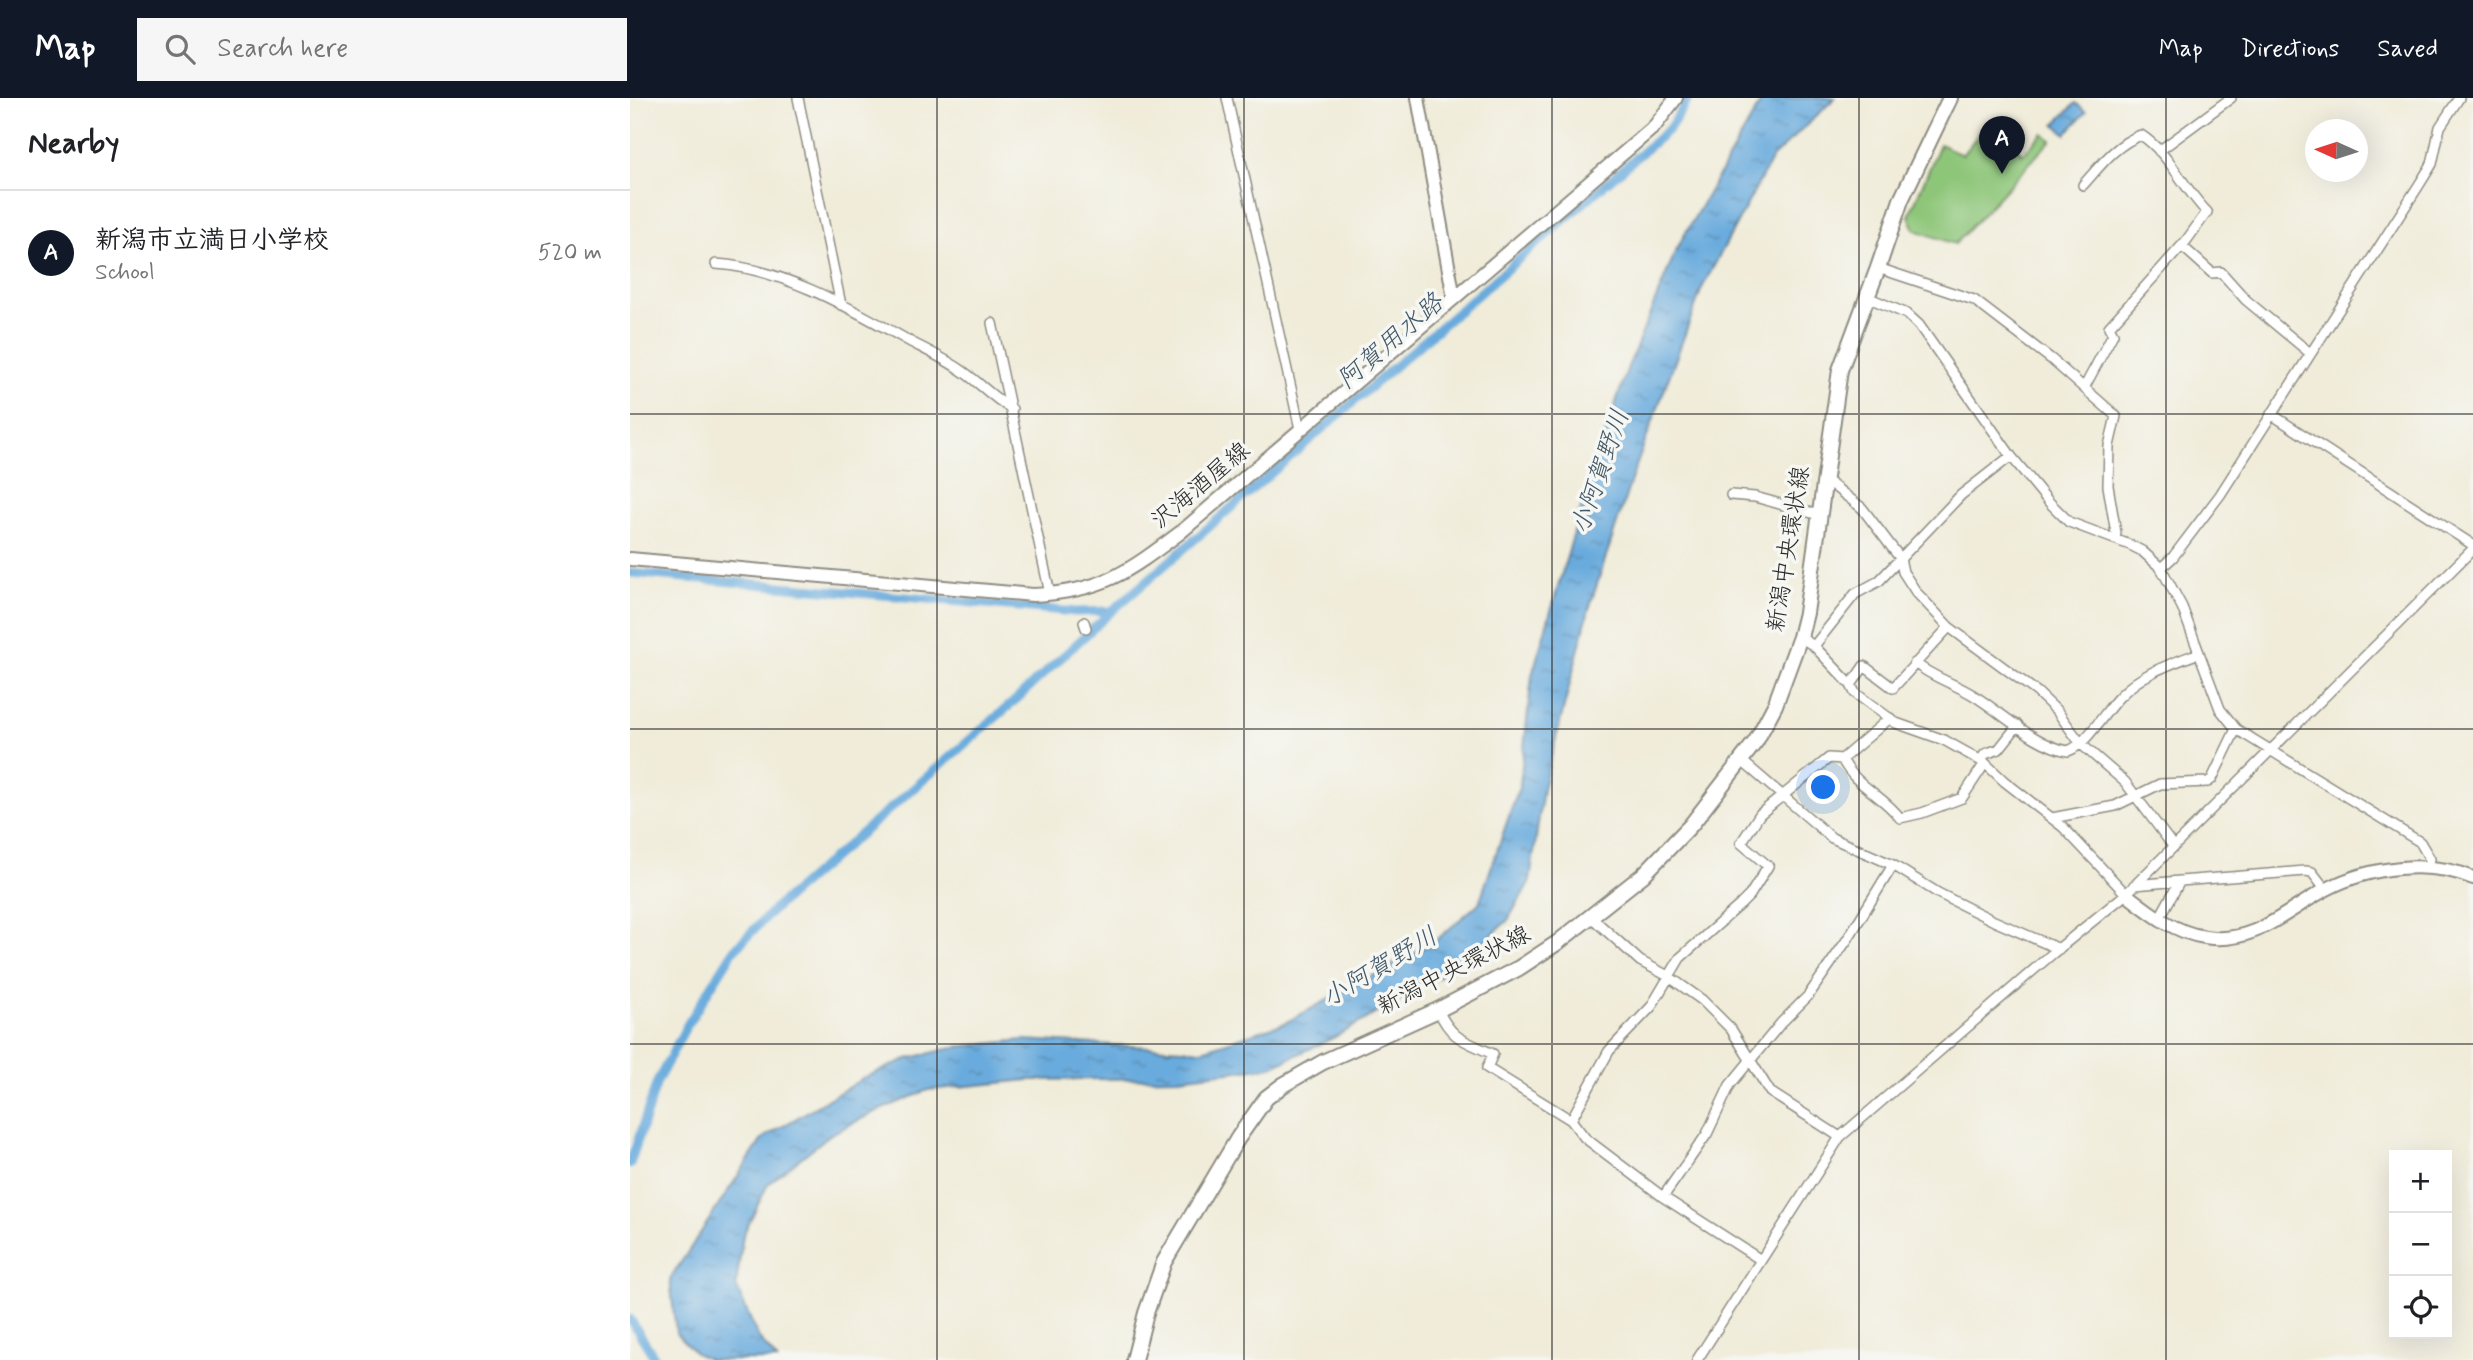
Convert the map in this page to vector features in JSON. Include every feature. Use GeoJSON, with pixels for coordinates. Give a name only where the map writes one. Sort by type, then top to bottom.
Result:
{"type":"FeatureCollection","features":[{"type":"Feature","properties":{"kind":"main road"},"geometry":{"type":"LineString","coordinates":[[1419,98],[1454,298]]}},
{"type":"Feature","properties":{"kind":"main road","name":"沢海酒屋線"},"geometry":{"type":"LineString","coordinates":[[630,559],[1020,593],[1050,594],[1074,591],[1105,582],[1133,568],[1181,532],[1654,127],[1676,98]]}},
{"type":"Feature","properties":{"kind":"main road","name":"新潟中央環状線"},"geometry":{"type":"LineString","coordinates":[[1134,1360],[1146,1313],[1164,1262],[1238,1138],[1266,1098],[1323,1062],[1438,1010],[1519,968],[1557,943],[1643,875],[1691,825],[1742,761],[1775,705],[1800,637],[1810,595],[1840,370],[1901,200],[1950,98]]}},
{"type":"Feature","properties":{"kind":"main road"},"geometry":{"type":"LineString","coordinates":[[2130,889],[2172,926],[2203,937],[2241,936],[2267,927],[2325,889],[2354,876],[2427,868],[2456,872],[2473,878]]}},
{"type":"Feature","properties":{"kind":"street"},"geometry":{"type":"LineString","coordinates":[[798,98],[841,305]]}},
{"type":"Feature","properties":{"kind":"street"},"geometry":{"type":"LineString","coordinates":[[1227,98],[1300,429]]}},
{"type":"Feature","properties":{"kind":"street"},"geometry":{"type":"LineString","coordinates":[[2160,151],[2231,98]]}},
{"type":"Feature","properties":{"kind":"street"},"geometry":{"type":"LineString","coordinates":[[2161,568],[2173,557],[2220,495],[2432,164],[2440,127],[2459,98]]}},
{"type":"Feature","properties":{"kind":"street"},"geometry":{"type":"LineString","coordinates":[[2083,185],[2103,162],[2130,139],[2141,135],[2160,151],[2194,199],[2207,212],[2182,246],[2109,327],[2113,334],[2084,388]]}},
{"type":"Feature","properties":{"kind":"street"},"geometry":{"type":"LineString","coordinates":[[2182,246],[2212,273],[2221,272],[2246,300],[2310,353]]}},
{"type":"Feature","properties":{"kind":"street"},"geometry":{"type":"LineString","coordinates":[[716,264],[756,270],[790,281],[841,305],[961,370],[1012,409]]}},
{"type":"Feature","properties":{"kind":"street"},"geometry":{"type":"LineString","coordinates":[[1878,268],[1974,300],[2116,416],[2109,446],[2108,486],[2115,539]]}},
{"type":"Feature","properties":{"kind":"street"},"geometry":{"type":"LineString","coordinates":[[1867,297],[1907,314],[1919,325],[2011,456],[2069,522],[2142,551],[2161,568],[2182,607],[2220,709],[2236,729],[2420,842],[2426,848],[2430,859],[2427,868]]}},
{"type":"Feature","properties":{"kind":"street"},"geometry":{"type":"LineString","coordinates":[[992,323],[1050,594]]}},
{"type":"Feature","properties":{"kind":"street"},"geometry":{"type":"LineString","coordinates":[[1696,1360],[1840,1138],[2130,889],[2473,547],[2271,414]]}},
{"type":"Feature","properties":{"kind":"street"},"geometry":{"type":"LineString","coordinates":[[1814,646],[1855,594],[1879,581],[1961,495],[2011,456]]}},
{"type":"Feature","properties":{"kind":"street"},"geometry":{"type":"LineString","coordinates":[[1825,482],[1862,508],[1900,558],[1903,572],[1916,592],[1949,627],[2057,710],[2081,744],[2137,796],[2173,846]]}},
{"type":"Feature","properties":{"kind":"street"},"geometry":{"type":"LineString","coordinates":[[1731,495],[1755,497],[1819,515]]}},
{"type":"Feature","properties":{"kind":"street"},"geometry":{"type":"LineString","coordinates":[[1852,685],[1864,666],[1893,688],[1949,627]]}},
{"type":"Feature","properties":{"kind":"street"},"geometry":{"type":"LineString","coordinates":[[1800,637],[1814,646],[1852,685],[1855,693],[1890,718],[1905,727],[1966,750],[1983,761],[2063,827],[2130,889]]}},
{"type":"Feature","properties":{"kind":"street"},"geometry":{"type":"LineString","coordinates":[[1915,663],[1935,677],[1971,693],[2045,743],[2062,750],[2073,750],[2081,744],[2108,709],[2142,678],[2159,667],[2199,653]]}},
{"type":"Feature","properties":{"kind":"street"},"geometry":{"type":"LineString","coordinates":[[1570,1120],[1609,1051],[1651,1007],[1680,958],[1750,895],[1768,866],[1741,843],[1760,814],[1829,758],[1842,759],[1890,718]]}},
{"type":"Feature","properties":{"kind":"street"},"geometry":{"type":"LineString","coordinates":[[1842,759],[1865,789],[1893,809],[1900,818],[1962,798],[1985,754],[1999,748],[2018,725]]}},
{"type":"Feature","properties":{"kind":"street"},"geometry":{"type":"LineString","coordinates":[[2052,818],[2115,806],[2166,783],[2208,782],[2212,779],[2236,729]]}},
{"type":"Feature","properties":{"kind":"street"},"geometry":{"type":"LineString","coordinates":[[1742,761],[1832,838],[1893,865],[2013,930],[2059,949]]}},
{"type":"Feature","properties":{"kind":"street"},"geometry":{"type":"LineString","coordinates":[[1663,1197],[1707,1135],[1730,1085],[1808,996],[1847,940],[1893,865]]}},
{"type":"Feature","properties":{"kind":"street"},"geometry":{"type":"LineString","coordinates":[[2130,889],[2180,881],[2305,871],[2312,872],[2325,889]]}},
{"type":"Feature","properties":{"kind":"street"},"geometry":{"type":"LineString","coordinates":[[2160,917],[2180,881]]}},
{"type":"Feature","properties":{"kind":"street"},"geometry":{"type":"LineString","coordinates":[[1590,916],[1640,961],[1668,976],[1702,1000],[1731,1029],[1770,1092],[1840,1138]]}},
{"type":"Feature","properties":{"kind":"street"},"geometry":{"type":"LineString","coordinates":[[1438,1010],[1447,1028],[1455,1036],[1493,1054],[1487,1069],[1570,1120],[1585,1138],[1663,1197],[1761,1260]]}},
{"type":"Feature","properties":{"kind":"green space"},"geometry":{"type":"Polygon","coordinates":[[[1988,123],[2023,154],[2043,133],[2051,140],[1955,244],[1915,230],[1909,216],[1940,144],[1962,155],[1988,123]]]}},
{"type":"Feature","properties":{"kind":"water","name":"小阿賀野川"},"geometry":{"type":"Polygon","coordinates":[[[1763,98],[1835,98],[1772,158],[1702,288],[1631,480],[1589,609],[1543,789],[1530,881],[1508,920],[1456,967],[1335,1037],[1271,1067],[1179,1078],[1029,1080],[928,1090],[831,1134],[768,1184],[743,1235],[736,1286],[758,1337],[777,1360],[709,1360],[695,1353],[676,1333],[670,1279],[763,1138],[864,1078],[907,1059],[955,1047],[1024,1040],[1202,1050],[1285,1023],[1433,943],[1479,903],[1520,784],[1532,675],[1590,478],[1628,367],[1677,248],[1763,98]]]}},
{"type":"Feature","properties":{"kind":"water"},"geometry":{"type":"Polygon","coordinates":[[[2076,103],[2086,112],[2066,134],[2055,124],[2076,103]]]}},
{"type":"Feature","properties":{"kind":"waterway","name":"阿賀用水路"},"geometry":{"type":"LineString","coordinates":[[630,1164],[657,1082],[687,1025],[734,950],[775,908],[1009,706],[1112,611],[1669,129],[1689,98]]}},
{"type":"Feature","properties":{"kind":"waterway"},"geometry":{"type":"LineString","coordinates":[[630,573],[1076,612],[1112,611]]}},
{"type":"Feature","properties":{"kind":"waterway"},"geometry":{"type":"LineString","coordinates":[[630,1319],[656,1360]]}},
{"type":"Feature","properties":{"kind":"place","name":"新潟市立満日小学校"},"geometry":{"type":"Point","coordinates":[2002,174]}}]}
